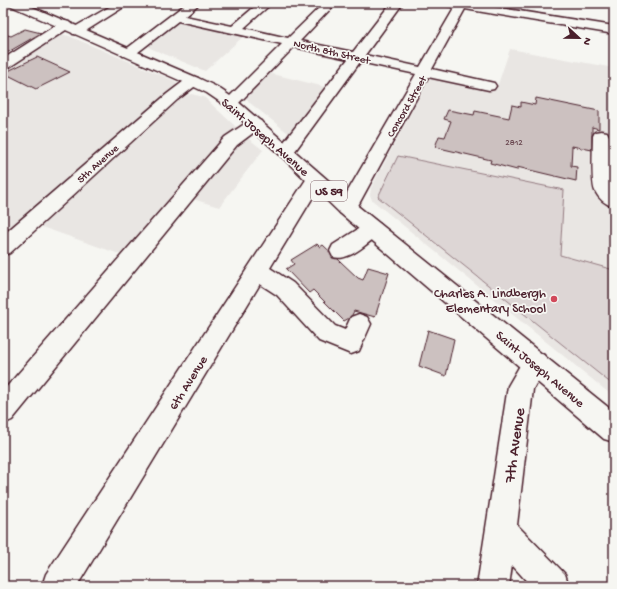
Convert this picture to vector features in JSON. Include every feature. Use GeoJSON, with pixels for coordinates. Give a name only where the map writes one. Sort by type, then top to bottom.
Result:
{"type":"FeatureCollection","features":[{"type":"Feature","properties":{"kind":"street","name":"Saint Joseph Avenue"},"geometry":{"type":"LineString","coordinates":[[13,3],[193,81],[212,90],[231,103],[286,151],[347,208],[614,430]]}},
{"type":"Feature","properties":{"kind":"street"},"geometry":{"type":"LineString","coordinates":[[3,65],[71,28],[124,3]]}},
{"type":"Feature","properties":{"kind":"street"},"geometry":{"type":"LineString","coordinates":[[128,52],[194,3]]}},
{"type":"Feature","properties":{"kind":"street"},"geometry":{"type":"LineString","coordinates":[[234,30],[266,3]]}},
{"type":"Feature","properties":{"kind":"street"},"geometry":{"type":"LineString","coordinates":[[231,103],[330,3]]}},
{"type":"Feature","properties":{"kind":"street"},"geometry":{"type":"LineString","coordinates":[[286,151],[397,3]]}},
{"type":"Feature","properties":{"kind":"street"},"geometry":{"type":"LineString","coordinates":[[458,4],[614,30]]}},
{"type":"Feature","properties":{"kind":"street","name":"Concord Street"},"geometry":{"type":"LineString","coordinates":[[347,208],[425,72],[458,4]]}},
{"type":"Feature","properties":{"kind":"street","name":"North 8th Street"},"geometry":{"type":"LineString","coordinates":[[175,16],[489,86]]}},
{"type":"Feature","properties":{"kind":"street","name":"5th Avenue"},"geometry":{"type":"LineString","coordinates":[[3,247],[172,97],[193,81]]}},
{"type":"Feature","properties":{"kind":"street"},"geometry":{"type":"LineString","coordinates":[[3,411],[231,141],[255,124]]}},
{"type":"Feature","properties":{"kind":"street"},"geometry":{"type":"LineString","coordinates":[[601,136],[603,189],[607,195],[614,200]]}},
{"type":"Feature","properties":{"kind":"street","name":"6th Avenue"},"geometry":{"type":"LineString","coordinates":[[58,586],[315,179]]}},
{"type":"Feature","properties":{"kind":"street"},"geometry":{"type":"LineString","coordinates":[[340,251],[373,229]]}},
{"type":"Feature","properties":{"kind":"street"},"geometry":{"type":"LineString","coordinates":[[257,271],[285,289],[327,334],[351,344],[359,324]]}},
{"type":"Feature","properties":{"kind":"street","name":"7th Avenue"},"geometry":{"type":"LineString","coordinates":[[493,586],[521,386],[535,363]]}},
{"type":"Feature","properties":{"kind":"street"},"geometry":{"type":"LineString","coordinates":[[501,531],[553,586]]}},
{"type":"Feature","properties":{"kind":"shaded area"},"geometry":{"type":"Polygon","coordinates":[[[178,20],[246,34],[205,71],[150,48],[148,45],[149,41],[178,20]]]}},
{"type":"Feature","properties":{"kind":"shaded area"},"geometry":{"type":"Polygon","coordinates":[[[60,34],[69,36],[175,81],[177,84],[3,237],[3,68],[54,36],[60,34]]]}},
{"type":"Feature","properties":{"kind":"shaded area","name":"Charles A. Lindbergh Elementary School"},"geometry":{"type":"Polygon","coordinates":[[[510,49],[614,68],[614,397],[372,200],[370,195],[371,188],[429,79],[439,78],[496,90],[510,49]]]}},
{"type":"Feature","properties":{"kind":"shaded area"},"geometry":{"type":"Polygon","coordinates":[[[269,73],[329,88],[292,136],[247,99],[248,95],[269,73]]]}},
{"type":"Feature","properties":{"kind":"shaded area"},"geometry":{"type":"Polygon","coordinates":[[[191,94],[204,97],[237,128],[128,257],[39,226],[173,105],[191,94]]]}},
{"type":"Feature","properties":{"kind":"shaded area"},"geometry":{"type":"Polygon","coordinates":[[[244,135],[263,150],[219,207],[193,199],[244,135]]]}},
{"type":"Feature","properties":{"kind":"shaded area"},"geometry":{"type":"Polygon","coordinates":[[[398,156],[564,190],[560,255],[614,270],[614,384],[608,381],[378,197],[398,156]]]}},
{"type":"Feature","properties":{"kind":"building"},"geometry":{"type":"Polygon","coordinates":[[[25,29],[41,33],[3,55],[3,38],[25,29]]]}},
{"type":"Feature","properties":{"kind":"building"},"geometry":{"type":"Polygon","coordinates":[[[37,57],[70,72],[36,89],[4,73],[37,57]]]}},
{"type":"Feature","properties":{"kind":"building"},"geometry":{"type":"Polygon","coordinates":[[[536,98],[599,111],[599,129],[592,127],[592,150],[572,146],[571,166],[577,167],[576,181],[517,167],[517,170],[490,163],[491,160],[435,147],[439,136],[445,137],[451,121],[444,119],[448,110],[474,115],[475,111],[509,118],[512,105],[521,107],[521,102],[535,105],[536,98]]]}},
{"type":"Feature","properties":{"kind":"building"},"geometry":{"type":"Polygon","coordinates":[[[317,244],[320,247],[323,245],[358,278],[363,280],[368,267],[389,273],[375,317],[354,311],[351,317],[344,321],[313,290],[309,293],[286,269],[294,264],[291,260],[317,244]]]}},
{"type":"Feature","properties":{"kind":"building"},"geometry":{"type":"Polygon","coordinates":[[[428,330],[454,339],[446,376],[419,366],[428,330]]]}},
{"type":"Feature","properties":{"kind":"place","name":"Charles A. Lindbergh Elementary School"},"geometry":{"type":"Point","coordinates":[554,299]}}]}
